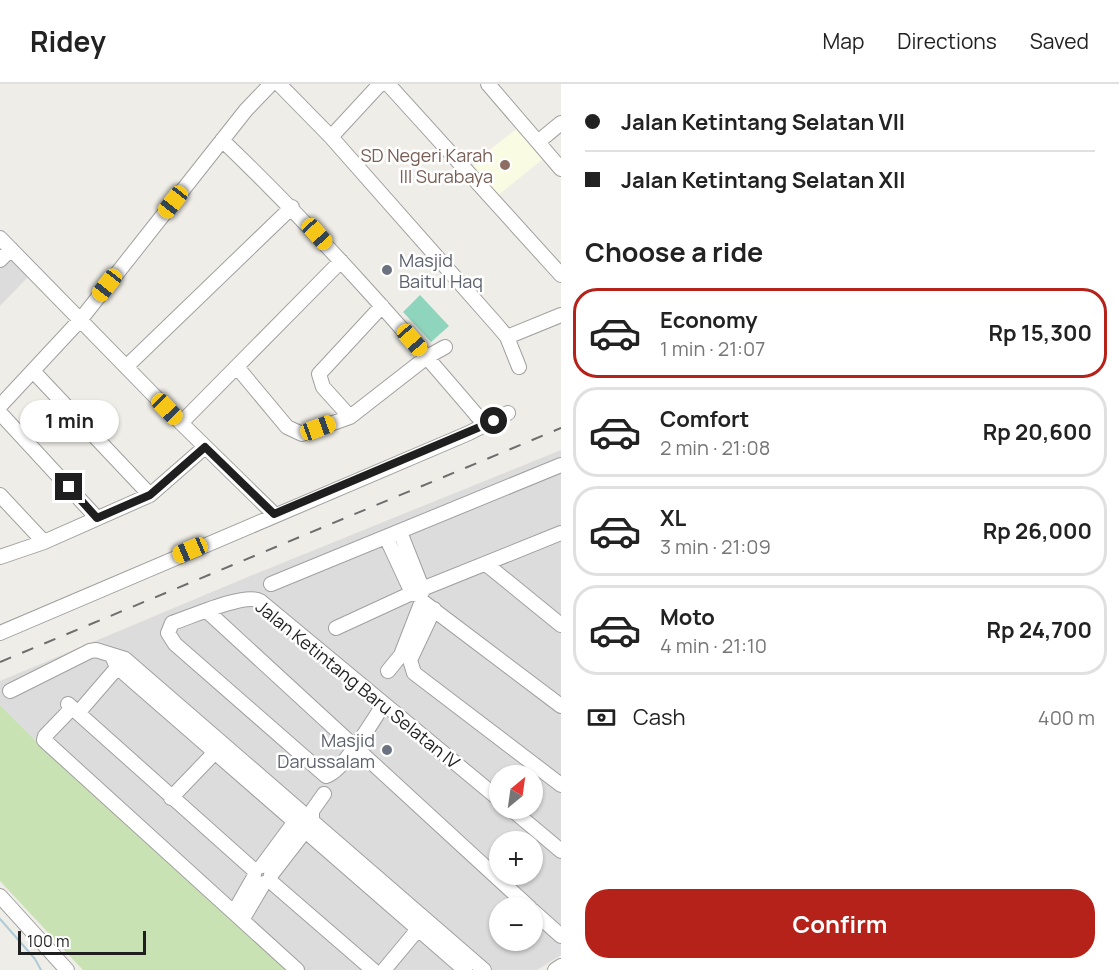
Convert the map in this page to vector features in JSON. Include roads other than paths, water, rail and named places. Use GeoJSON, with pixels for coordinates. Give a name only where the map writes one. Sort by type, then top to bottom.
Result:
{"type":"FeatureCollection","features":[{"type":"Feature","properties":{"kind":"street"},"geometry":{"type":"LineString","coordinates":[[0,406],[81,319],[222,140],[272,84],[332,137],[507,338],[519,367]]}},
{"type":"Feature","properties":{"kind":"street"},"geometry":{"type":"LineString","coordinates":[[332,137],[380,84]]}},
{"type":"Feature","properties":{"kind":"street"},"geometry":{"type":"LineString","coordinates":[[388,84],[561,275]]}},
{"type":"Feature","properties":{"kind":"street"},"geometry":{"type":"LineString","coordinates":[[488,84],[561,169]]}},
{"type":"Feature","properties":{"kind":"street"},"geometry":{"type":"LineString","coordinates":[[538,142],[561,123]]}},
{"type":"Feature","properties":{"kind":"street"},"geometry":{"type":"LineString","coordinates":[[222,140],[292,207],[485,425]]}},
{"type":"Feature","properties":{"kind":"street"},"geometry":{"type":"LineString","coordinates":[[126,366],[292,207]]}},
{"type":"Feature","properties":{"kind":"street"},"geometry":{"type":"LineString","coordinates":[[0,238],[180,423],[274,514]]}},
{"type":"Feature","properties":{"kind":"street"},"geometry":{"type":"LineString","coordinates":[[0,260],[11,249]]}},
{"type":"Feature","properties":{"kind":"street"},"geometry":{"type":"LineString","coordinates":[[180,423],[341,261]]}},
{"type":"Feature","properties":{"kind":"street"},"geometry":{"type":"LineString","coordinates":[[350,417],[323,387],[319,374],[382,306]]}},
{"type":"Feature","properties":{"kind":"street"},"geometry":{"type":"LineString","coordinates":[[507,338],[561,315]]}},
{"type":"Feature","properties":{"kind":"street"},"geometry":{"type":"LineString","coordinates":[[237,367],[294,432],[302,434],[350,417],[427,357],[445,347]]}},
{"type":"Feature","properties":{"kind":"street"},"geometry":{"type":"LineString","coordinates":[[33,371],[150,495]]}},
{"type":"Feature","properties":{"kind":"street"},"geometry":{"type":"LineString","coordinates":[[0,412],[97,518]]}},
{"type":"Feature","properties":{"kind":"street"},"geometry":{"type":"LineString","coordinates":[[0,633],[485,425],[508,413]]}},
{"type":"Feature","properties":{"kind":"street"},"geometry":{"type":"LineString","coordinates":[[0,558],[44,542],[150,495],[205,447]]}},
{"type":"Feature","properties":{"kind":"street"},"geometry":{"type":"LineString","coordinates":[[271,584],[561,465]]}},
{"type":"Feature","properties":{"kind":"street"},"geometry":{"type":"LineString","coordinates":[[0,495],[44,542]]}},
{"type":"Feature","properties":{"kind":"street"},"geometry":{"type":"LineString","coordinates":[[388,671],[401,655],[419,595],[400,532]]}},
{"type":"Feature","properties":{"kind":"street"},"geometry":{"type":"LineString","coordinates":[[336,628],[560,534]]}},
{"type":"Feature","properties":{"kind":"street"},"geometry":{"type":"LineString","coordinates":[[386,537],[419,595],[561,706]]}},
{"type":"Feature","properties":{"kind":"street"},"geometry":{"type":"LineString","coordinates":[[486,564],[561,625]]}},
{"type":"Feature","properties":{"kind":"street","name":"Jalan Ketintang Baru Selatan IV"},"geometry":{"type":"LineString","coordinates":[[207,611],[248,597],[256,598],[489,791]]}},
{"type":"Feature","properties":{"kind":"street"},"geometry":{"type":"LineString","coordinates":[[434,609],[410,660],[414,673],[561,785]]}},
{"type":"Feature","properties":{"kind":"street"},"geometry":{"type":"LineString","coordinates":[[384,704],[355,746],[333,774],[326,776],[175,644],[168,633],[172,623],[207,611],[355,746],[518,897]]}},
{"type":"Feature","properties":{"kind":"street"},"geometry":{"type":"LineString","coordinates":[[10,691],[90,651],[96,650],[118,661],[305,820],[422,925],[465,970]]}},
{"type":"Feature","properties":{"kind":"street"},"geometry":{"type":"LineString","coordinates":[[118,661],[45,736],[44,740],[297,970]]}},
{"type":"Feature","properties":{"kind":"street"},"geometry":{"type":"LineString","coordinates":[[73,708],[171,798],[373,970]]}},
{"type":"Feature","properties":{"kind":"street"},"geometry":{"type":"LineString","coordinates":[[171,798],[219,748]]}},
{"type":"Feature","properties":{"kind":"street"},"geometry":{"type":"LineString","coordinates":[[238,916],[262,876],[324,794]]}},
{"type":"Feature","properties":{"kind":"street"},"geometry":{"type":"LineString","coordinates":[[523,819],[561,851]]}},
{"type":"Feature","properties":{"kind":"street"},"geometry":{"type":"LineString","coordinates":[[0,896],[67,970]]}},
{"type":"Feature","properties":{"kind":"street"},"geometry":{"type":"LineString","coordinates":[[543,920],[561,936]]}},
{"type":"Feature","properties":{"kind":"street"},"geometry":{"type":"LineString","coordinates":[[384,970],[422,925]]}},
{"type":"Feature","properties":{"kind":"street"},"geometry":{"type":"LineString","coordinates":[[422,925],[484,970]]}},
{"type":"Feature","properties":{"kind":"street"},"geometry":{"type":"LineString","coordinates":[[555,970],[561,966]]}},
{"type":"Feature","properties":{"kind":"waterway"},"geometry":{"type":"LineString","coordinates":[[0,919],[35,959],[41,970]]}},
{"type":"Feature","properties":{"kind":"railway"},"geometry":{"type":"LineString","coordinates":[[0,662],[561,428]]}},
{"type":"Feature","properties":{"kind":"place","name":"SD Negeri Karah III Surabaya"},"geometry":{"type":"Point","coordinates":[505,165]}},
{"type":"Feature","properties":{"kind":"place","name":"Masjid Baitul Haq"},"geometry":{"type":"Point","coordinates":[387,270]}},
{"type":"Feature","properties":{"kind":"place","name":"Masjid Darussalam"},"geometry":{"type":"Point","coordinates":[387,750]}}]}
